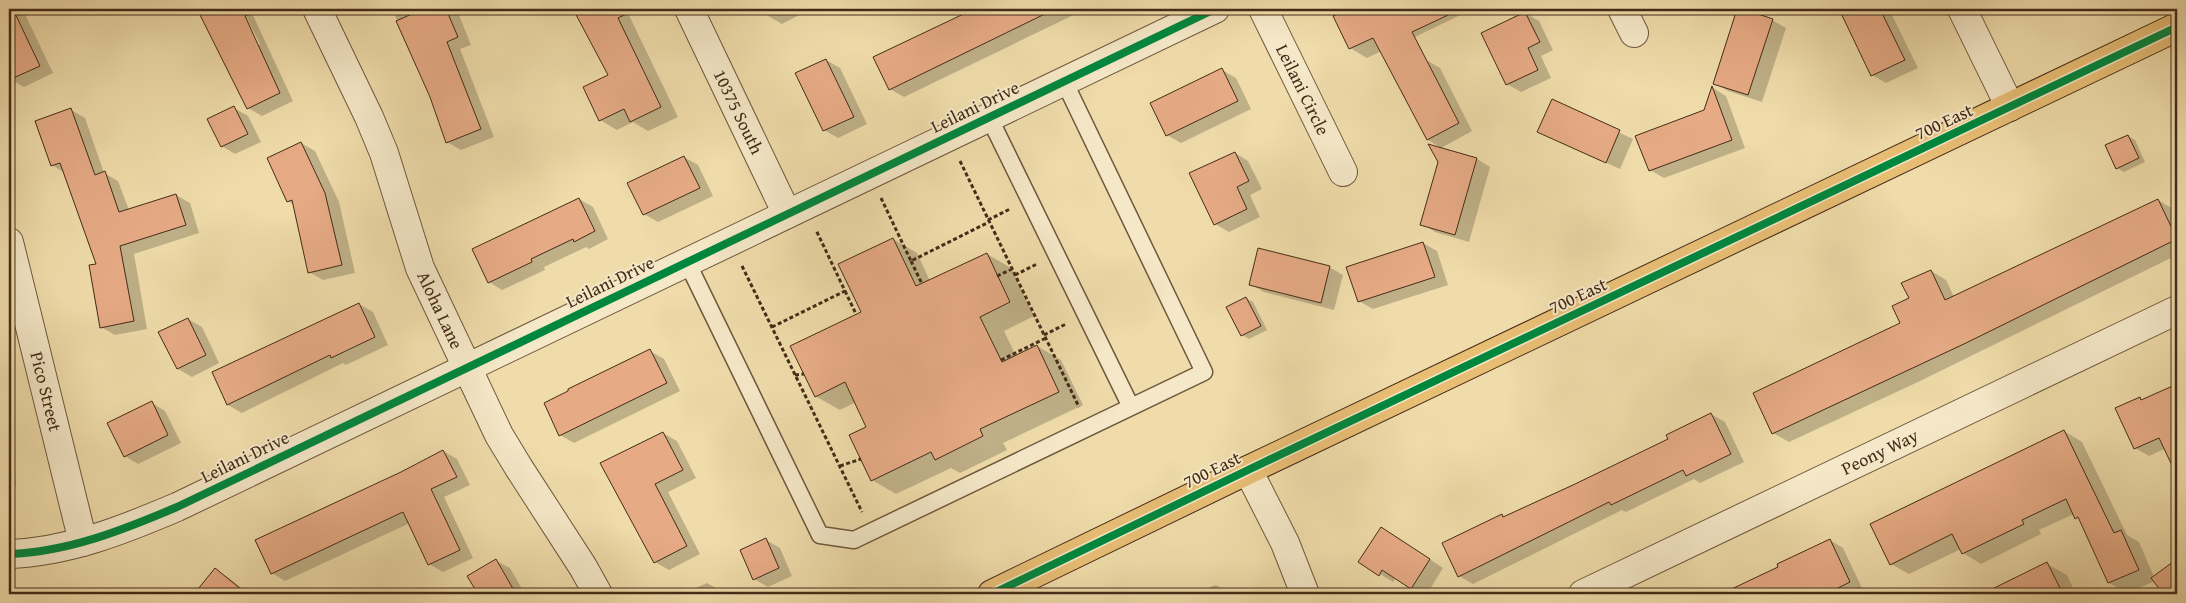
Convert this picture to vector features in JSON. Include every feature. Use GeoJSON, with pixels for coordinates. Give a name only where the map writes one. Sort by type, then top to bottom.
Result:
{"type":"FeatureCollection","features":[{"type":"Feature","properties":{"kind":"main road","name":"700 East"},"geometry":{"type":"LineString","coordinates":[[992,594],[2177,27]]}},
{"type":"Feature","properties":{"kind":"street","name":"Aloha Lane"},"geometry":{"type":"LineString","coordinates":[[317,9],[369,117],[384,153],[420,268],[499,435],[518,468],[583,567],[598,594]]}},
{"type":"Feature","properties":{"kind":"street","name":"10375 South"},"geometry":{"type":"LineString","coordinates":[[689,9],[787,214]]}},
{"type":"Feature","properties":{"kind":"street","name":"Leilani Drive"},"geometry":{"type":"LineString","coordinates":[[9,554],[50,551],[83,542],[131,527],[177,507],[1215,9]]}},
{"type":"Feature","properties":{"kind":"street","name":"Leilani Circle"},"geometry":{"type":"LineString","coordinates":[[1263,9],[1343,172]]}},
{"type":"Feature","properties":{"kind":"street"},"geometry":{"type":"LineString","coordinates":[[1622,9],[1634,33]]}},
{"type":"Feature","properties":{"kind":"street"},"geometry":{"type":"LineString","coordinates":[[1962,9],[2010,107]]}},
{"type":"Feature","properties":{"kind":"street","name":"Pico Street"},"geometry":{"type":"LineString","coordinates":[[9,242],[83,542]]}},
{"type":"Feature","properties":{"kind":"street","name":"Peony Way"},"geometry":{"type":"LineString","coordinates":[[1583,594],[2177,310]]}},
{"type":"Feature","properties":{"kind":"street"},"geometry":{"type":"LineString","coordinates":[[1248,470],[1285,543],[1306,594]]}},
{"type":"Feature","properties":{"kind":"lane"},"geometry":{"type":"LineString","coordinates":[[687,262],[820,535],[854,540],[1204,372],[1064,81]]}},
{"type":"Feature","properties":{"kind":"lane"},"geometry":{"type":"LineString","coordinates":[[989,117],[1131,407]]}},
{"type":"Feature","properties":{"kind":"path"},"geometry":{"type":"LineString","coordinates":[[959,160],[1080,410]]}},
{"type":"Feature","properties":{"kind":"path"},"geometry":{"type":"LineString","coordinates":[[880,198],[922,284]]}},
{"type":"Feature","properties":{"kind":"path"},"geometry":{"type":"LineString","coordinates":[[910,261],[1014,208]]}},
{"type":"Feature","properties":{"kind":"path"},"geometry":{"type":"LineString","coordinates":[[815,229],[856,314]]}},
{"type":"Feature","properties":{"kind":"path"},"geometry":{"type":"LineString","coordinates":[[1015,274],[1040,262]]}},
{"type":"Feature","properties":{"kind":"path"},"geometry":{"type":"LineString","coordinates":[[741,264],[863,515]]}},
{"type":"Feature","properties":{"kind":"path"},"geometry":{"type":"LineString","coordinates":[[997,276],[1012,268]]}},
{"type":"Feature","properties":{"kind":"path"},"geometry":{"type":"LineString","coordinates":[[772,327],[845,291]]}},
{"type":"Feature","properties":{"kind":"path"},"geometry":{"type":"LineString","coordinates":[[1002,360],[1070,323]]}},
{"type":"Feature","properties":{"kind":"path"},"geometry":{"type":"LineString","coordinates":[[795,375],[804,374]]}},
{"type":"Feature","properties":{"kind":"path"},"geometry":{"type":"LineString","coordinates":[[840,466],[861,459]]}},
{"type":"Feature","properties":{"kind":"building"},"geometry":{"type":"Polygon","coordinates":[[[9,9],[13,9],[40,66],[9,80],[9,9]]]}},
{"type":"Feature","properties":{"kind":"building"},"geometry":{"type":"Polygon","coordinates":[[[197,9],[260,9],[245,16],[280,93],[247,109],[197,9]]]}},
{"type":"Feature","properties":{"kind":"building"},"geometry":{"type":"Polygon","coordinates":[[[423,9],[446,9],[458,37],[447,42],[481,129],[446,143],[430,97],[396,21],[423,9]]]}},
{"type":"Feature","properties":{"kind":"building"},"geometry":{"type":"Polygon","coordinates":[[[573,9],[637,9],[618,18],[661,107],[630,122],[624,109],[599,121],[583,87],[608,75],[573,9]]]}},
{"type":"Feature","properties":{"kind":"building"},"geometry":{"type":"Polygon","coordinates":[[[974,9],[1055,9],[889,90],[873,57],[974,9]]]}},
{"type":"Feature","properties":{"kind":"building"},"geometry":{"type":"Polygon","coordinates":[[[1347,9],[1461,9],[1412,32],[1459,123],[1427,140],[1373,38],[1349,49],[1333,16],[1347,9]]]}},
{"type":"Feature","properties":{"kind":"building"},"geometry":{"type":"Polygon","coordinates":[[[1737,9],[1743,9],[1773,19],[1748,95],[1713,84],[1737,9]]]}},
{"type":"Feature","properties":{"kind":"building"},"geometry":{"type":"Polygon","coordinates":[[[1839,9],[1880,9],[1905,60],[1871,76],[1839,9]]]}},
{"type":"Feature","properties":{"kind":"building"},"geometry":{"type":"Polygon","coordinates":[[[1525,12],[1540,42],[1528,48],[1538,70],[1506,85],[1481,33],[1525,12]]]}},
{"type":"Feature","properties":{"kind":"building"},"geometry":{"type":"Polygon","coordinates":[[[826,59],[854,117],[823,131],[795,73],[826,59]]]}},
{"type":"Feature","properties":{"kind":"building"},"geometry":{"type":"Polygon","coordinates":[[[1222,68],[1238,101],[1166,136],[1150,103],[1222,68]]]}},
{"type":"Feature","properties":{"kind":"building"},"geometry":{"type":"Polygon","coordinates":[[[1712,86],[1732,140],[1649,171],[1635,136],[1704,110],[1712,86]]]}},
{"type":"Feature","properties":{"kind":"building"},"geometry":{"type":"Polygon","coordinates":[[[1552,99],[1620,130],[1606,163],[1537,132],[1552,99]]]}},
{"type":"Feature","properties":{"kind":"building"},"geometry":{"type":"Polygon","coordinates":[[[234,106],[248,134],[221,147],[207,119],[234,106]]]}},
{"type":"Feature","properties":{"kind":"building"},"geometry":{"type":"Polygon","coordinates":[[[71,108],[95,175],[105,171],[119,212],[176,194],[186,225],[120,246],[134,321],[100,328],[89,265],[96,264],[60,163],[51,166],[35,121],[71,108]]]}},
{"type":"Feature","properties":{"kind":"building"},"geometry":{"type":"Polygon","coordinates":[[[2128,135],[2139,158],[2116,169],[2105,145],[2128,135]]]}},
{"type":"Feature","properties":{"kind":"building"},"geometry":{"type":"Polygon","coordinates":[[[301,142],[325,193],[342,265],[308,273],[292,200],[287,202],[267,158],[301,142]]]}},
{"type":"Feature","properties":{"kind":"building"},"geometry":{"type":"Polygon","coordinates":[[[1428,144],[1477,158],[1455,235],[1420,225],[1438,162],[1428,144]]]}},
{"type":"Feature","properties":{"kind":"building"},"geometry":{"type":"Polygon","coordinates":[[[1235,152],[1249,181],[1237,187],[1247,209],[1214,225],[1189,173],[1235,152]]]}},
{"type":"Feature","properties":{"kind":"building"},"geometry":{"type":"Polygon","coordinates":[[[684,156],[700,188],[643,215],[627,183],[684,156]]]}},
{"type":"Feature","properties":{"kind":"building"},"geometry":{"type":"Polygon","coordinates":[[[579,198],[595,231],[574,242],[573,239],[531,259],[532,262],[488,283],[472,249],[579,198]]]}},
{"type":"Feature","properties":{"kind":"building"},"geometry":{"type":"Polygon","coordinates":[[[2158,199],[2177,239],[1966,343],[1772,434],[1753,393],[1900,323],[1892,306],[1909,298],[1901,283],[1931,270],[1945,300],[2158,199]]]}},
{"type":"Feature","properties":{"kind":"building"},"geometry":{"type":"Polygon","coordinates":[[[893,238],[916,286],[987,253],[1010,302],[980,317],[1002,362],[1037,345],[1059,392],[980,429],[983,436],[935,460],[931,452],[871,481],[849,435],[866,427],[845,382],[815,397],[790,346],[861,312],[838,264],[893,238]]]}},
{"type":"Feature","properties":{"kind":"building"},"geometry":{"type":"Polygon","coordinates":[[[1423,242],[1435,277],[1358,302],[1346,267],[1423,242]]]}},
{"type":"Feature","properties":{"kind":"building"},"geometry":{"type":"Polygon","coordinates":[[[1258,248],[1330,266],[1321,303],[1249,285],[1258,248]]]}},
{"type":"Feature","properties":{"kind":"building"},"geometry":{"type":"Polygon","coordinates":[[[1246,297],[1261,326],[1241,336],[1226,307],[1246,297]]]}},
{"type":"Feature","properties":{"kind":"building"},"geometry":{"type":"Polygon","coordinates":[[[359,303],[375,337],[331,358],[330,355],[227,405],[212,372],[359,303]]]}},
{"type":"Feature","properties":{"kind":"building"},"geometry":{"type":"Polygon","coordinates":[[[188,318],[206,355],[177,369],[158,332],[188,318]]]}},
{"type":"Feature","properties":{"kind":"building"},"geometry":{"type":"Polygon","coordinates":[[[650,349],[667,383],[559,436],[544,403],[568,391],[568,389],[650,349]]]}},
{"type":"Feature","properties":{"kind":"building"},"geometry":{"type":"Polygon","coordinates":[[[2177,384],[2177,476],[2159,438],[2134,449],[2115,408],[2140,397],[2141,400],[2177,384]]]}},
{"type":"Feature","properties":{"kind":"building"},"geometry":{"type":"Polygon","coordinates":[[[152,401],[168,435],[124,457],[107,423],[152,401]]]}},
{"type":"Feature","properties":{"kind":"building"},"geometry":{"type":"Polygon","coordinates":[[[1711,413],[1731,454],[1686,476],[1683,470],[1611,505],[1609,502],[1458,577],[1442,543],[1502,514],[1503,517],[1573,485],[1668,439],[1666,435],[1711,413]]]}},
{"type":"Feature","properties":{"kind":"building"},"geometry":{"type":"Polygon","coordinates":[[[2064,430],[2114,533],[2121,530],[2139,570],[2108,583],[2078,517],[2075,519],[2066,499],[2022,520],[2024,524],[1962,554],[1952,534],[1890,565],[1870,524],[2064,430]]]}},
{"type":"Feature","properties":{"kind":"building"},"geometry":{"type":"Polygon","coordinates":[[[663,432],[683,470],[655,484],[687,546],[654,563],[600,463],[663,432]]]}},
{"type":"Feature","properties":{"kind":"building"},"geometry":{"type":"Polygon","coordinates":[[[443,450],[457,477],[431,489],[460,550],[428,565],[403,512],[271,574],[255,540],[401,472],[443,450]]]}},
{"type":"Feature","properties":{"kind":"building"},"geometry":{"type":"Polygon","coordinates":[[[1381,527],[1430,559],[1411,589],[1382,570],[1379,576],[1358,562],[1381,527]]]}},
{"type":"Feature","properties":{"kind":"building"},"geometry":{"type":"Polygon","coordinates":[[[766,538],[779,568],[753,580],[740,550],[766,538]]]}},
{"type":"Feature","properties":{"kind":"building"},"geometry":{"type":"Polygon","coordinates":[[[1830,539],[1850,582],[1826,594],[1721,594],[1778,567],[1777,564],[1830,539]]]}},
{"type":"Feature","properties":{"kind":"building"},"geometry":{"type":"Polygon","coordinates":[[[496,559],[516,594],[478,594],[467,576],[496,559]]]}},
{"type":"Feature","properties":{"kind":"building"},"geometry":{"type":"Polygon","coordinates":[[[2177,559],[2177,594],[2163,594],[2151,578],[2177,559]]]}},
{"type":"Feature","properties":{"kind":"building"},"geometry":{"type":"Polygon","coordinates":[[[2047,562],[2063,594],[1982,594],[2047,562]]]}},
{"type":"Feature","properties":{"kind":"building"},"geometry":{"type":"Polygon","coordinates":[[[215,568],[247,594],[194,594],[215,568]]]}},
{"type":"Feature","properties":{"kind":"cycle path"},"geometry":{"type":"LineString","coordinates":[[9,554],[53,549],[74,544],[136,524],[177,507],[1215,9]]}},
{"type":"Feature","properties":{"kind":"cycle path"},"geometry":{"type":"LineString","coordinates":[[992,594],[2177,27]]}}]}
